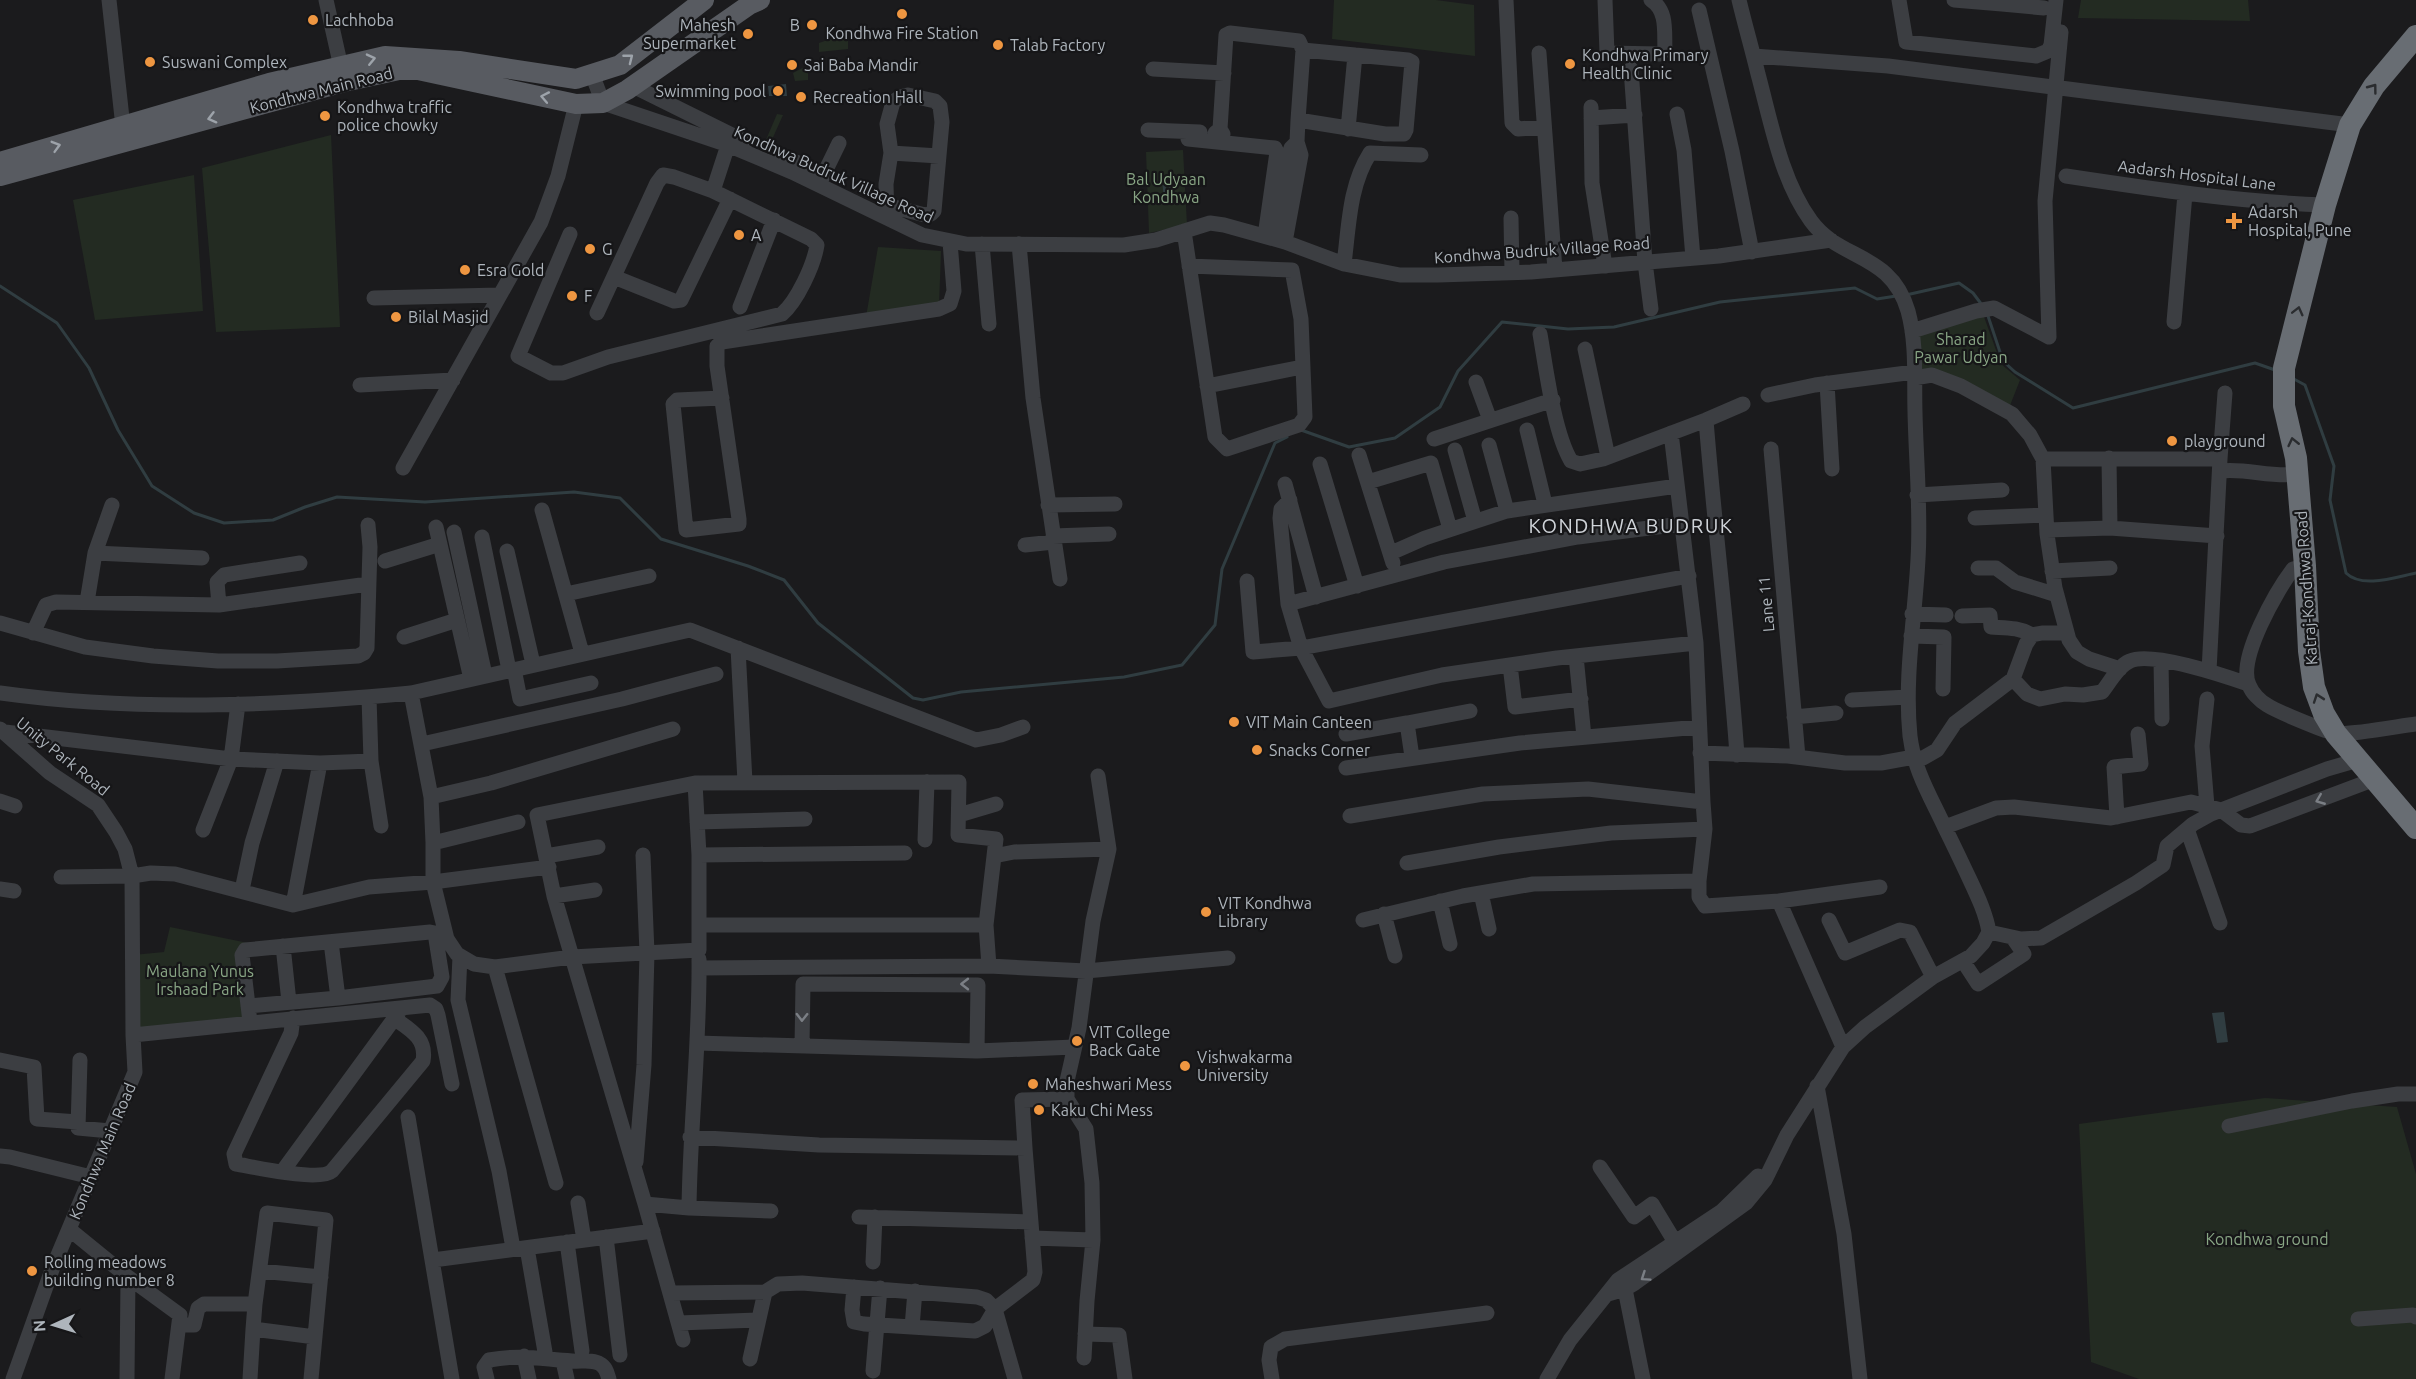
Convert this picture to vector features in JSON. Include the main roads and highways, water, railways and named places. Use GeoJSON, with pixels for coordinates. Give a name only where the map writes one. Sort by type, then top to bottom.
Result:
{"type":"FeatureCollection","features":[{"type":"Feature","properties":{"kind":"highway","name":"Katraj-Kondhwa Road"},"geometry":{"type":"LineString","coordinates":[[2416,36],[2374,86],[2350,125],[2325,205],[2283,377],[2284,406],[2298,474],[2308,651],[2314,687],[2324,714],[2336,734],[2416,828]]}},
{"type":"Feature","properties":{"kind":"main road","name":"Kondhwa Main Road"},"geometry":{"type":"LineString","coordinates":[[0,176],[124,135],[342,74],[385,56],[459,61],[576,79],[620,65],[704,0]]}},
{"type":"Feature","properties":{"kind":"main road","name":"Kondhwa Main Road"},"geometry":{"type":"LineString","coordinates":[[342,74],[417,70],[576,104],[603,103],[633,86],[751,2]]}},
{"type":"Feature","properties":{"kind":"main road","name":"Kondhwa Main Road"},"geometry":{"type":"LineString","coordinates":[[0,162],[124,135]]}},
{"type":"Feature","properties":{"kind":"waterway"},"geometry":{"type":"LineString","coordinates":[[1164,184],[1170,184],[1170,195],[1165,195],[1164,184]]}},
{"type":"Feature","properties":{"kind":"waterway"},"geometry":{"type":"LineString","coordinates":[[1906,295],[1959,283],[1973,293],[1982,305]]}},
{"type":"Feature","properties":{"kind":"waterway"},"geometry":{"type":"LineString","coordinates":[[0,286],[57,323],[89,368],[118,430],[152,486],[194,513],[224,523],[273,520],[337,497],[425,502],[574,492],[620,498],[661,539],[748,566],[784,580],[818,623],[913,698],[923,700],[961,692],[1124,677],[1182,665],[1215,625],[1222,569],[1275,443],[1287,437]]}},
{"type":"Feature","properties":{"kind":"waterway"},"geometry":{"type":"LineString","coordinates":[[1301,430],[1349,447],[1395,438],[1440,407],[1458,371],[1502,322],[1568,329],[1614,327],[1720,302],[1855,288],[1877,299],[1896,296]]}},
{"type":"Feature","properties":{"kind":"waterway"},"geometry":{"type":"LineString","coordinates":[[1987,313],[2003,361],[2015,372],[2073,408],[2255,363],[2275,370]]}},
{"type":"Feature","properties":{"kind":"waterway"},"geometry":{"type":"LineString","coordinates":[[2292,378],[2305,385],[2334,466],[2330,500],[2346,573],[2353,578],[2370,581],[2416,573]]}},
{"type":"Feature","properties":{"kind":"place","name":"Kondhwa Fire Station"},"geometry":{"type":"Point","coordinates":[902,14]}},
{"type":"Feature","properties":{"kind":"place","name":"Lachhoba"},"geometry":{"type":"Point","coordinates":[313,20]}},
{"type":"Feature","properties":{"kind":"place","name":"B"},"geometry":{"type":"Point","coordinates":[812,25]}},
{"type":"Feature","properties":{"kind":"place","name":"Mahesh Supermarket"},"geometry":{"type":"Point","coordinates":[748,34]}},
{"type":"Feature","properties":{"kind":"place","name":"Talab Factory"},"geometry":{"type":"Point","coordinates":[998,45]}},
{"type":"Feature","properties":{"kind":"place","name":"Suswani Complex"},"geometry":{"type":"Point","coordinates":[150,62]}},
{"type":"Feature","properties":{"kind":"place","name":"Kondhwa Primary Health Clinic"},"geometry":{"type":"Point","coordinates":[1570,64]}},
{"type":"Feature","properties":{"kind":"place","name":"Sai Baba Mandir"},"geometry":{"type":"Point","coordinates":[792,65]}},
{"type":"Feature","properties":{"kind":"place","name":"Swimming pool"},"geometry":{"type":"Point","coordinates":[778,91]}},
{"type":"Feature","properties":{"kind":"place","name":"Recreation Hall"},"geometry":{"type":"Point","coordinates":[801,97]}},
{"type":"Feature","properties":{"kind":"place","name":"Kondhwa traffic police chowky"},"geometry":{"type":"Point","coordinates":[325,116]}},
{"type":"Feature","properties":{"kind":"place","name":"Adarsh Hospital, Pune"},"geometry":{"type":"Point","coordinates":[2234,221]}},
{"type":"Feature","properties":{"kind":"place","name":"A"},"geometry":{"type":"Point","coordinates":[739,235]}},
{"type":"Feature","properties":{"kind":"place","name":"G"},"geometry":{"type":"Point","coordinates":[590,249]}},
{"type":"Feature","properties":{"kind":"place","name":"Esra Gold"},"geometry":{"type":"Point","coordinates":[465,270]}},
{"type":"Feature","properties":{"kind":"place","name":"F"},"geometry":{"type":"Point","coordinates":[572,296]}},
{"type":"Feature","properties":{"kind":"place","name":"Bilal Masjid"},"geometry":{"type":"Point","coordinates":[396,317]}},
{"type":"Feature","properties":{"kind":"place","name":"playground"},"geometry":{"type":"Point","coordinates":[2172,441]}},
{"type":"Feature","properties":{"kind":"place","name":"VIT Main Canteen"},"geometry":{"type":"Point","coordinates":[1234,722]}},
{"type":"Feature","properties":{"kind":"place","name":"Snacks Corner"},"geometry":{"type":"Point","coordinates":[1257,750]}},
{"type":"Feature","properties":{"kind":"place","name":"VIT Kondhwa Library"},"geometry":{"type":"Point","coordinates":[1206,912]}},
{"type":"Feature","properties":{"kind":"place","name":"VIT College Back Gate"},"geometry":{"type":"Point","coordinates":[1077,1041]}},
{"type":"Feature","properties":{"kind":"place","name":"Vishwakarma University"},"geometry":{"type":"Point","coordinates":[1185,1066]}},
{"type":"Feature","properties":{"kind":"place","name":"Maheshwari Mess"},"geometry":{"type":"Point","coordinates":[1033,1084]}},
{"type":"Feature","properties":{"kind":"place","name":"Kaku Chi Mess"},"geometry":{"type":"Point","coordinates":[1039,1110]}},
{"type":"Feature","properties":{"kind":"place","name":"Rolling meadows building number 8"},"geometry":{"type":"Point","coordinates":[32,1271]}},
{"type":"Feature","properties":{"kind":"district","name":"KONDHWA BUDRUK"},"geometry":{"type":"Point","coordinates":[1631,525]}},
{"type":"Feature","properties":{"kind":"park label","name":"Bal Udyaan Kondhwa"},"geometry":{"type":"Point","coordinates":[1166,188]}},
{"type":"Feature","properties":{"kind":"park label","name":"Sharad Pawar Udyan"},"geometry":{"type":"Point","coordinates":[1961,348]}},
{"type":"Feature","properties":{"kind":"park label","name":"Maulana Yunus Irshaad Park"},"geometry":{"type":"Point","coordinates":[200,980]}},
{"type":"Feature","properties":{"kind":"park label","name":"Kondhwa ground"},"geometry":{"type":"Point","coordinates":[2267,1239]}}]}
